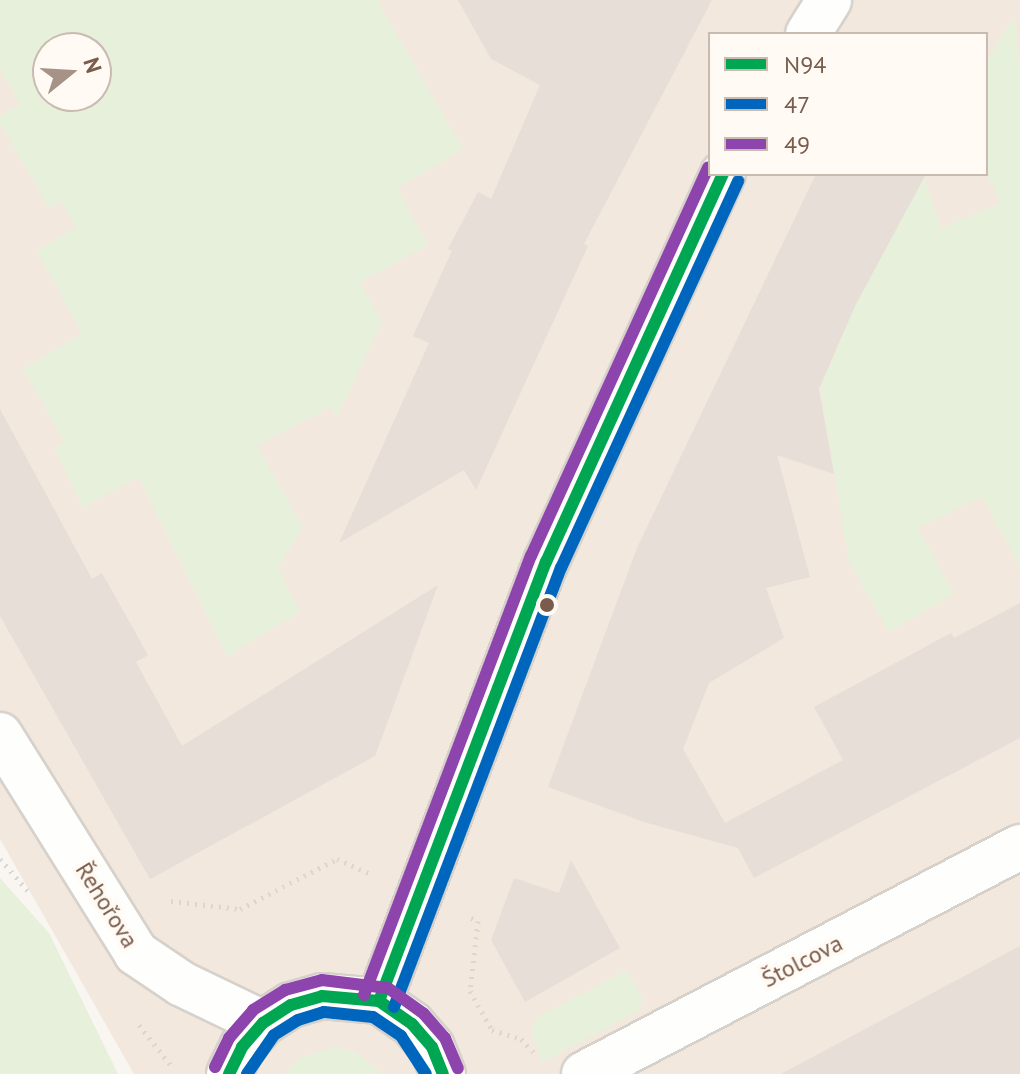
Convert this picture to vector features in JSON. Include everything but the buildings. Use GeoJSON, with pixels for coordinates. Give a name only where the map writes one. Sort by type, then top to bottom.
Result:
{"type":"FeatureCollection","features":[{"type":"Feature","properties":{"kind":"street"},"geometry":{"type":"LineString","coordinates":[[809,32],[829,0]]}},
{"type":"Feature","properties":{"kind":"street"},"geometry":{"type":"LineString","coordinates":[[379,1001],[546,562],[722,176]]}},
{"type":"Feature","properties":{"kind":"street","name":"Řehořova"},"geometry":{"type":"LineString","coordinates":[[0,735],[136,953],[182,984],[263,1023]]}},
{"type":"Feature","properties":{"kind":"street","name":"Štolcova"},"geometry":{"type":"LineString","coordinates":[[584,1074],[1020,847]]}},
{"type":"Feature","properties":{"kind":"street"},"geometry":{"type":"LineString","coordinates":[[229,1074],[242,1047],[263,1023],[291,1005],[322,996],[379,1001],[412,1024],[432,1047],[443,1074]]}},
{"type":"Feature","properties":{"kind":"path"},"geometry":{"type":"LineString","coordinates":[[161,900],[240,909],[337,859],[370,874]]}},
{"type":"Feature","properties":{"kind":"path"},"geometry":{"type":"LineString","coordinates":[[457,912],[478,921],[470,991],[492,1030],[521,1039],[533,1052]]}},
{"type":"Feature","properties":{"kind":"shaded area"},"geometry":{"type":"Polygon","coordinates":[[[0,0],[1020,0],[1020,1074],[134,1074],[0,839],[0,0]]]}},
{"type":"Feature","properties":{"kind":"green space"},"geometry":{"type":"Polygon","coordinates":[[[0,0],[377,0],[463,149],[397,188],[428,245],[360,282],[382,322],[337,417],[330,407],[257,446],[303,527],[278,568],[300,612],[227,656],[138,477],[83,508],[54,448],[64,441],[23,369],[82,333],[37,251],[76,227],[61,201],[49,208],[0,123],[0,116],[20,104],[0,68],[0,0]]]}},
{"type":"Feature","properties":{"kind":"green space"},"geometry":{"type":"Polygon","coordinates":[[[1011,20],[1016,23],[1020,74],[1020,567],[982,497],[918,528],[954,594],[889,632],[849,562],[820,387],[855,306],[924,177],[941,228],[1001,203],[988,176],[988,60],[1011,20]]]}},
{"type":"Feature","properties":{"kind":"green space"},"geometry":{"type":"Polygon","coordinates":[[[0,878],[49,933],[118,1074],[0,1074],[0,878]]]}},
{"type":"Feature","properties":{"kind":"green space"},"geometry":{"type":"Polygon","coordinates":[[[627,970],[643,999],[640,1010],[541,1063],[531,1027],[538,1017],[627,970]]]}},
{"type":"Feature","properties":{"kind":"green space"},"geometry":{"type":"Polygon","coordinates":[[[335,1047],[355,1051],[382,1074],[284,1074],[299,1058],[335,1047]]]}},
{"type":"Feature","properties":{"kind":"transit line","name":"49"},"geometry":{"type":"LineString","coordinates":[[364,995],[531,556],[708,167]]}},
{"type":"Feature","properties":{"kind":"transit line","name":"N94"},"geometry":{"type":"LineString","coordinates":[[379,1001],[546,562],[722,176]]}},
{"type":"Feature","properties":{"kind":"transit line","name":"47"},"geometry":{"type":"LineString","coordinates":[[394,1007],[561,568],[738,181]]}},
{"type":"Feature","properties":{"kind":"transit line","name":"49"},"geometry":{"type":"LineString","coordinates":[[215,1067],[229,1038],[253,1010],[285,990],[322,980],[388,988],[424,1014],[445,1038],[458,1068]]}},
{"type":"Feature","properties":{"kind":"transit line","name":"N94"},"geometry":{"type":"LineString","coordinates":[[229,1074],[242,1047],[263,1023],[291,1005],[322,996],[379,1001],[412,1024],[432,1047],[443,1074]]}},
{"type":"Feature","properties":{"kind":"transit line","name":"47"},"geometry":{"type":"LineString","coordinates":[[247,1074],[274,1035],[298,1020],[324,1012],[373,1017],[401,1036],[426,1074]]}}]}
